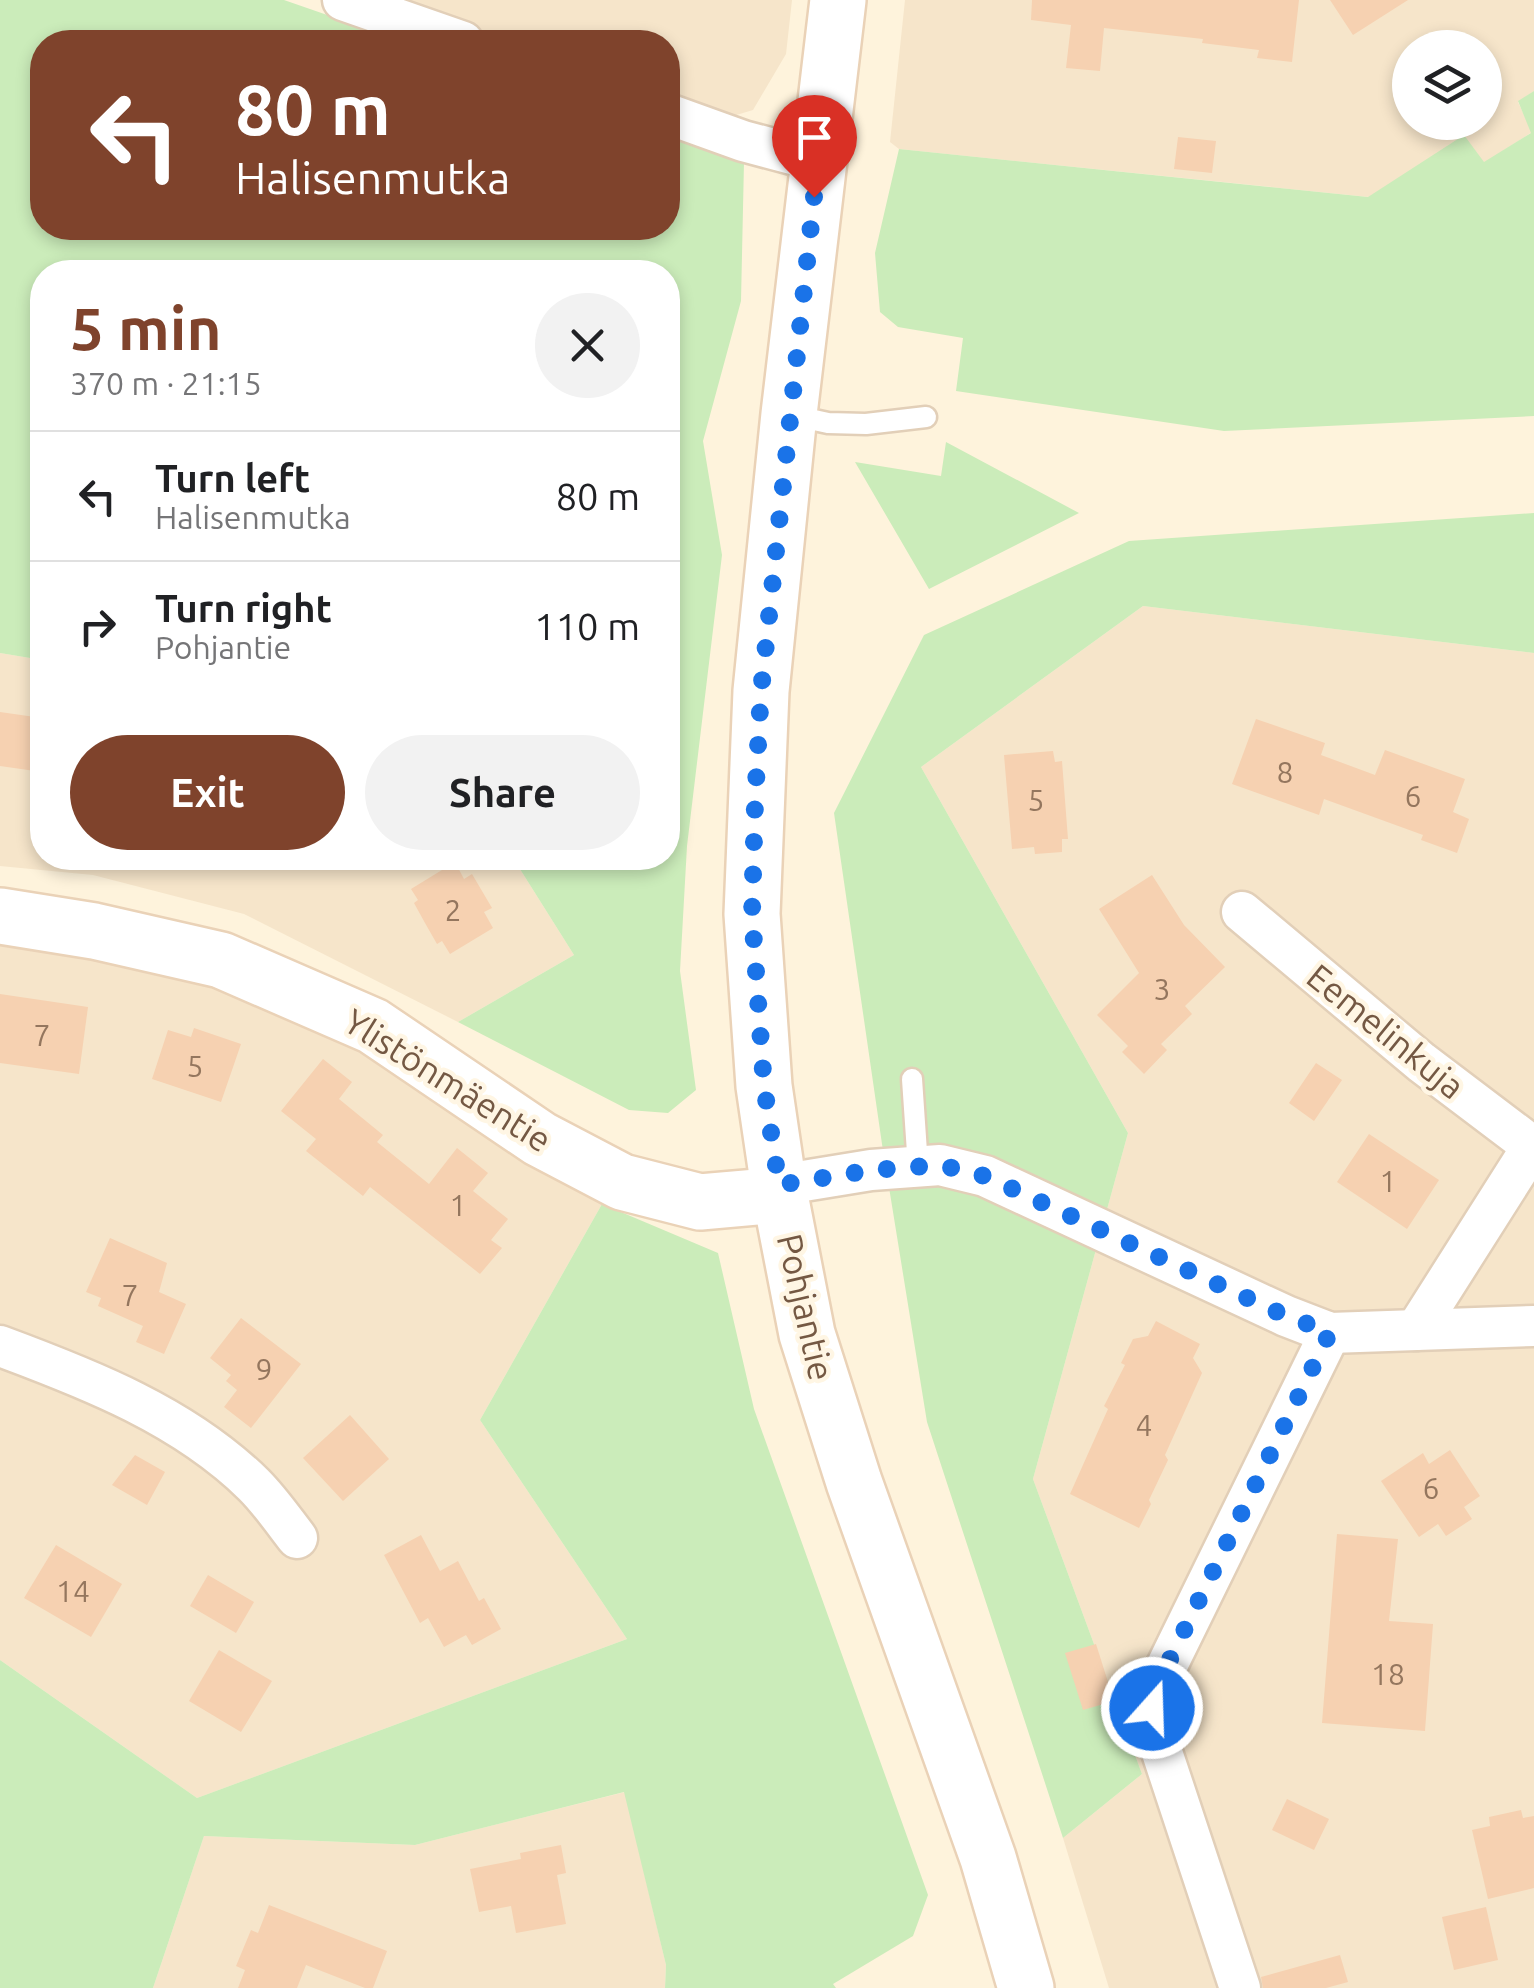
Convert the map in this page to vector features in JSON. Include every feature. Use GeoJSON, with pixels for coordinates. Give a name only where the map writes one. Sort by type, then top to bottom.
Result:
{"type":"FeatureCollection","features":[{"type":"Feature","properties":{"kind":"street"},"geometry":{"type":"LineString","coordinates":[[342,0],[428,30]]}},
{"type":"Feature","properties":{"kind":"street","name":"Pohjantie"},"geometry":{"type":"LineString","coordinates":[[838,0],[761,691],[752,914],[764,1086],[807,1334],[854,1482],[982,1840],[1026,1988]]}},
{"type":"Feature","properties":{"kind":"street"},"geometry":{"type":"LineString","coordinates":[[680,118],[743,141],[818,161]]}},
{"type":"Feature","properties":{"kind":"street","name":"Eemelinkuja"},"geometry":{"type":"LineString","coordinates":[[1242,912],[1421,1062],[1533,1146]]}},
{"type":"Feature","properties":{"kind":"street","name":"Ylistönmäentie"},"geometry":{"type":"LineString","coordinates":[[0,916],[94,931],[238,967],[372,1026],[540,1139],[622,1182],[700,1202],[779,1190]]}},
{"type":"Feature","properties":{"kind":"street"},"geometry":{"type":"LineString","coordinates":[[1416,1330],[1533,1146]]}},
{"type":"Feature","properties":{"kind":"street"},"geometry":{"type":"LineString","coordinates":[[779,1190],[872,1170],[940,1165],[985,1176],[1286,1316],[1330,1332],[1534,1326]]}},
{"type":"Feature","properties":{"kind":"street"},"geometry":{"type":"LineString","coordinates":[[1240,1988],[1154,1728],[1152,1708],[1156,1688],[1330,1332]]}},
{"type":"Feature","properties":{"kind":"street"},"geometry":{"type":"LineString","coordinates":[[0,1346],[96,1381],[192,1436],[253,1484],[298,1538]]}},
{"type":"Feature","properties":{"kind":"lane"},"geometry":{"type":"LineString","coordinates":[[789,414],[866,424],[926,416]]}},
{"type":"Feature","properties":{"kind":"lane"},"geometry":{"type":"LineString","coordinates":[[912,1080],[918,1167]]}},
{"type":"Feature","properties":{"kind":"shaded area"},"geometry":{"type":"Polygon","coordinates":[[[392,0],[792,0],[786,54],[753,110],[723,119],[680,103],[680,30],[476,30],[392,0]]]}},
{"type":"Feature","properties":{"kind":"shaded area"},"geometry":{"type":"Polygon","coordinates":[[[905,0],[1534,0],[1534,91],[1518,102],[1532,132],[1484,163],[1467,140],[1502,140],[1502,30],[1392,30],[1392,140],[1458,140],[1369,197],[899,149],[890,142],[905,0]]]}},
{"type":"Feature","properties":{"kind":"shaded area"},"geometry":{"type":"Polygon","coordinates":[[[1143,606],[1534,653],[1534,1988],[1109,1988],[1063,1838],[1142,1774],[1033,1479],[1128,1133],[921,767],[1143,606]]]}},
{"type":"Feature","properties":{"kind":"shaded area"},"geometry":{"type":"Polygon","coordinates":[[[0,653],[30,658],[30,869],[0,866],[0,653]]]}},
{"type":"Feature","properties":{"kind":"shaded area"},"geometry":{"type":"Polygon","coordinates":[[[41,870],[521,870],[574,955],[458,1022],[244,914],[93,875],[41,870]]]}},
{"type":"Feature","properties":{"kind":"shaded area"},"geometry":{"type":"Polygon","coordinates":[[[0,941],[216,982],[377,1055],[602,1204],[480,1420],[627,1639],[197,1798],[0,1660],[0,941]]]}},
{"type":"Feature","properties":{"kind":"shaded area"},"geometry":{"type":"Polygon","coordinates":[[[625,1792],[666,1965],[665,1988],[153,1988],[204,1836],[415,1845],[625,1792]]]}},
{"type":"Feature","properties":{"kind":"green space"},"geometry":{"type":"Polygon","coordinates":[[[0,0],[284,0],[370,30],[30,30],[30,240],[680,240],[680,139],[744,162],[741,301],[703,441],[722,555],[687,846],[680,971],[696,1090],[668,1113],[629,1110],[458,1022],[574,955],[521,870],[680,870],[680,260],[30,260],[30,658],[0,653],[0,0]]]}},
{"type":"Feature","properties":{"kind":"green space"},"geometry":{"type":"Polygon","coordinates":[[[1534,91],[1534,416],[1224,431],[956,391],[963,338],[898,327],[880,312],[875,253],[899,149],[1368,197],[1456,140],[1468,140],[1484,162],[1531,133],[1518,101],[1534,91]]]}},
{"type":"Feature","properties":{"kind":"green space"},"geometry":{"type":"Polygon","coordinates":[[[946,442],[1079,513],[929,589],[855,462],[941,476],[946,442]]]}},
{"type":"Feature","properties":{"kind":"green space"},"geometry":{"type":"Polygon","coordinates":[[[1534,513],[1534,653],[1143,606],[921,767],[1128,1133],[1033,1479],[1142,1774],[1063,1838],[927,1422],[834,813],[924,635],[1129,541],[1534,513]]]}},
{"type":"Feature","properties":{"kind":"green space"},"geometry":{"type":"Polygon","coordinates":[[[602,1204],[718,1253],[754,1409],[928,1895],[913,1936],[833,1984],[836,1988],[665,1988],[666,1965],[624,1792],[415,1845],[204,1836],[153,1988],[0,1988],[0,1660],[197,1798],[627,1639],[480,1420],[602,1204]]]}},
{"type":"Feature","properties":{"kind":"building"},"geometry":{"type":"Polygon","coordinates":[[[1032,0],[1299,0],[1292,62],[1257,58],[1259,50],[1202,43],[1203,39],[1104,28],[1100,71],[1066,68],[1071,25],[1031,20],[1032,0]]]}},
{"type":"Feature","properties":{"kind":"building"},"geometry":{"type":"Polygon","coordinates":[[[1330,0],[1408,0],[1353,35],[1330,0]]]}},
{"type":"Feature","properties":{"kind":"building"},"geometry":{"type":"Polygon","coordinates":[[[1178,137],[1216,141],[1212,173],[1174,169],[1178,137]]]}},
{"type":"Feature","properties":{"kind":"building"},"geometry":{"type":"Polygon","coordinates":[[[0,712],[30,716],[30,770],[0,766],[0,712]]]}},
{"type":"Feature","properties":{"kind":"building"},"geometry":{"type":"Polygon","coordinates":[[[1256,719],[1325,743],[1321,755],[1375,775],[1385,750],[1465,779],[1453,812],[1469,819],[1457,853],[1421,840],[1423,835],[1324,799],[1319,815],[1232,784],[1256,719]]]}},
{"type":"Feature","properties":{"kind":"building"},"geometry":{"type":"Polygon","coordinates":[[[1053,751],[1055,762],[1062,761],[1068,839],[1062,839],[1062,852],[1035,854],[1034,847],[1012,849],[1004,755],[1053,751]]]}},
{"type":"Feature","properties":{"kind":"building"},"geometry":{"type":"Polygon","coordinates":[[[442,870],[459,870],[464,879],[472,874],[492,908],[484,912],[493,928],[450,954],[442,941],[437,944],[414,903],[418,900],[411,889],[442,870]]]}},
{"type":"Feature","properties":{"kind":"building"},"geometry":{"type":"Polygon","coordinates":[[[1152,875],[1184,925],[1225,967],[1185,1006],[1192,1014],[1161,1044],[1167,1050],[1144,1074],[1122,1052],[1128,1046],[1097,1015],[1139,973],[1099,909],[1152,875]]]}},
{"type":"Feature","properties":{"kind":"building"},"geometry":{"type":"Polygon","coordinates":[[[0,994],[88,1007],[79,1074],[0,1063],[0,994]]]}},
{"type":"Feature","properties":{"kind":"building"},"geometry":{"type":"Polygon","coordinates":[[[194,1028],[241,1044],[221,1102],[152,1079],[168,1030],[191,1037],[194,1028]]]}},
{"type":"Feature","properties":{"kind":"building"},"geometry":{"type":"Polygon","coordinates":[[[323,1059],[352,1082],[339,1099],[383,1135],[377,1142],[429,1184],[457,1148],[488,1173],[473,1191],[508,1219],[491,1240],[502,1248],[480,1274],[370,1187],[363,1196],[306,1151],[316,1139],[281,1111],[323,1059]]]}},
{"type":"Feature","properties":{"kind":"building"},"geometry":{"type":"Polygon","coordinates":[[[1316,1063],[1342,1080],[1314,1121],[1289,1103],[1316,1063]]]}},
{"type":"Feature","properties":{"kind":"building"},"geometry":{"type":"Polygon","coordinates":[[[1369,1134],[1439,1180],[1407,1229],[1337,1182],[1369,1134]]]}},
{"type":"Feature","properties":{"kind":"building"},"geometry":{"type":"Polygon","coordinates":[[[110,1238],[167,1263],[159,1292],[186,1304],[164,1354],[136,1342],[143,1326],[98,1306],[101,1298],[86,1292],[110,1238]]]}},
{"type":"Feature","properties":{"kind":"building"},"geometry":{"type":"Polygon","coordinates":[[[241,1318],[301,1364],[251,1428],[224,1407],[237,1390],[226,1381],[231,1375],[210,1358],[241,1318]]]}},
{"type":"Feature","properties":{"kind":"building"},"geometry":{"type":"Polygon","coordinates":[[[1156,1321],[1200,1344],[1193,1358],[1202,1373],[1165,1455],[1168,1460],[1139,1528],[1070,1494],[1108,1409],[1104,1406],[1125,1365],[1121,1363],[1133,1339],[1148,1336],[1156,1321]]]}},
{"type":"Feature","properties":{"kind":"building"},"geometry":{"type":"Polygon","coordinates":[[[350,1415],[389,1459],[343,1501],[303,1458],[350,1415]]]}},
{"type":"Feature","properties":{"kind":"building"},"geometry":{"type":"Polygon","coordinates":[[[1450,1450],[1480,1496],[1464,1507],[1472,1519],[1446,1536],[1438,1524],[1419,1537],[1381,1481],[1423,1453],[1429,1464],[1450,1450]]]}},
{"type":"Feature","properties":{"kind":"building"},"geometry":{"type":"Polygon","coordinates":[[[135,1455],[165,1472],[147,1505],[112,1485],[135,1455]]]}},
{"type":"Feature","properties":{"kind":"building"},"geometry":{"type":"Polygon","coordinates":[[[1337,1534],[1398,1539],[1389,1621],[1433,1624],[1425,1731],[1322,1723],[1337,1534]]]}},
{"type":"Feature","properties":{"kind":"building"},"geometry":{"type":"Polygon","coordinates":[[[421,1535],[440,1571],[458,1561],[479,1601],[484,1598],[501,1629],[472,1645],[466,1635],[444,1647],[428,1618],[420,1623],[384,1555],[421,1535]]]}},
{"type":"Feature","properties":{"kind":"building"},"geometry":{"type":"Polygon","coordinates":[[[56,1545],[122,1584],[91,1637],[24,1598],[56,1545]]]}},
{"type":"Feature","properties":{"kind":"building"},"geometry":{"type":"Polygon","coordinates":[[[208,1575],[254,1602],[236,1633],[190,1606],[208,1575]]]}},
{"type":"Feature","properties":{"kind":"building"},"geometry":{"type":"Polygon","coordinates":[[[1096,1644],[1114,1701],[1083,1710],[1065,1653],[1096,1644]]]}},
{"type":"Feature","properties":{"kind":"building"},"geometry":{"type":"Polygon","coordinates":[[[219,1650],[272,1681],[241,1732],[189,1701],[219,1650]]]}},
{"type":"Feature","properties":{"kind":"building"},"geometry":{"type":"Polygon","coordinates":[[[1287,1799],[1329,1819],[1314,1850],[1272,1830],[1287,1799]]]}},
{"type":"Feature","properties":{"kind":"building"},"geometry":{"type":"Polygon","coordinates":[[[1521,1810],[1523,1818],[1534,1816],[1534,1888],[1488,1899],[1472,1830],[1490,1826],[1489,1817],[1521,1810]]]}},
{"type":"Feature","properties":{"kind":"building"},"geometry":{"type":"Polygon","coordinates":[[[561,1845],[566,1873],[557,1875],[566,1924],[516,1933],[511,1906],[479,1912],[470,1869],[521,1859],[520,1853],[561,1845]]]}},
{"type":"Feature","properties":{"kind":"building"},"geometry":{"type":"Polygon","coordinates":[[[269,1905],[387,1951],[373,1988],[306,1965],[297,1988],[238,1988],[245,1970],[236,1966],[251,1930],[258,1933],[269,1905]]]}},
{"type":"Feature","properties":{"kind":"building"},"geometry":{"type":"Polygon","coordinates":[[[1486,1907],[1498,1960],[1454,1970],[1442,1917],[1486,1907]]]}},
{"type":"Feature","properties":{"kind":"building"},"geometry":{"type":"Polygon","coordinates":[[[1340,1955],[1348,1982],[1326,1988],[1263,1988],[1261,1977],[1340,1955]]]}},
{"type":"Feature","properties":{"kind":"route"},"geometry":{"type":"LineString","coordinates":[[814,197],[761,691],[755,802],[752,914],[764,1086],[779,1185],[872,1170],[940,1165],[985,1176],[1286,1316],[1330,1332],[1156,1688],[1152,1708]]}}]}
